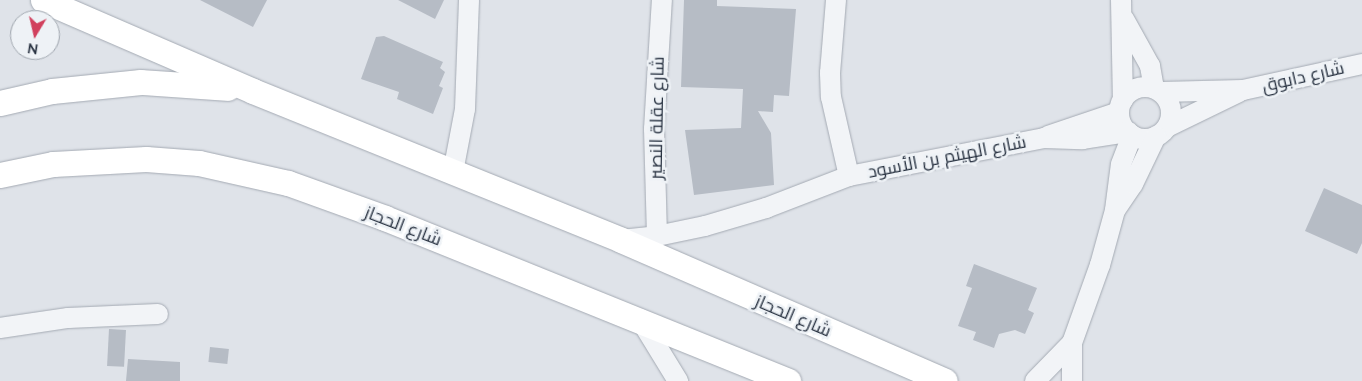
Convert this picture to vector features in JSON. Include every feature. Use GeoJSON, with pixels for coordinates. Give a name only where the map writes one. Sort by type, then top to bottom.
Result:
{"type":"FeatureCollection","features":[{"type":"Feature","properties":{"kind":"main road","name":"شارع الحجاز"},"geometry":{"type":"LineString","coordinates":[[43,0],[252,91],[621,240],[945,381]]}},
{"type":"Feature","properties":{"kind":"main road","name":"شارع الحجاز"},"geometry":{"type":"LineString","coordinates":[[0,103],[52,91],[141,82],[252,91]]}},
{"type":"Feature","properties":{"kind":"main road","name":"شارع الحجاز"},"geometry":{"type":"LineString","coordinates":[[0,175],[53,164],[118,159],[174,160],[225,168],[288,183],[385,218],[640,319],[788,381]]}},
{"type":"Feature","properties":{"kind":"street"},"geometry":{"type":"LineString","coordinates":[[453,172],[465,109],[469,0]]}},
{"type":"Feature","properties":{"kind":"street","name":"شارع عقلة النصير"},"geometry":{"type":"LineString","coordinates":[[658,236],[654,129],[662,0]]}},
{"type":"Feature","properties":{"kind":"street","name":"شارع الهيثم بن الأسود"},"geometry":{"type":"LineString","coordinates":[[836,0],[830,73],[831,97],[849,176]]}},
{"type":"Feature","properties":{"kind":"street"},"geometry":{"type":"LineString","coordinates":[[1115,210],[1133,184],[1171,109],[1158,90],[1150,66],[1122,10]]}},
{"type":"Feature","properties":{"kind":"street"},"geometry":{"type":"LineString","coordinates":[[1072,381],[1072,343],[1115,210],[1121,164],[1130,133],[1121,106],[1122,10]]}},
{"type":"Feature","properties":{"kind":"street","name":"شارع دابوق"},"geometry":{"type":"LineString","coordinates":[[1158,90],[1243,90],[1362,64]]}},
{"type":"Feature","properties":{"kind":"street"},"geometry":{"type":"LineString","coordinates":[[1121,106],[1133,90],[1158,90]]}},
{"type":"Feature","properties":{"kind":"street","name":"شارع دابوق"},"geometry":{"type":"LineString","coordinates":[[1161,132],[1243,90]]}},
{"type":"Feature","properties":{"kind":"street","name":"شارع الهيثم بن الأسود"},"geometry":{"type":"LineString","coordinates":[[621,240],[658,236],[766,208],[849,176],[1044,138],[1121,106]]}},
{"type":"Feature","properties":{"kind":"street"},"geometry":{"type":"LineString","coordinates":[[1130,133],[1148,138],[1161,132]]}},
{"type":"Feature","properties":{"kind":"street","name":"شارع الهيثم بن الأسود"},"geometry":{"type":"LineString","coordinates":[[1044,138],[1072,139],[1130,133]]}},
{"type":"Feature","properties":{"kind":"street"},"geometry":{"type":"LineString","coordinates":[[0,328],[68,318],[158,314]]}},
{"type":"Feature","properties":{"kind":"street"},"geometry":{"type":"LineString","coordinates":[[640,319],[678,381]]}},
{"type":"Feature","properties":{"kind":"street"},"geometry":{"type":"LineString","coordinates":[[1035,381],[1072,343]]}},
{"type":"Feature","properties":{"kind":"building"},"geometry":{"type":"Polygon","coordinates":[[[200,0],[267,0],[253,27],[200,0]]]}},
{"type":"Feature","properties":{"kind":"building"},"geometry":{"type":"Polygon","coordinates":[[[398,0],[444,0],[435,19],[398,0]]]}},
{"type":"Feature","properties":{"kind":"building"},"geometry":{"type":"Polygon","coordinates":[[[684,0],[717,0],[717,6],[796,9],[789,96],[774,95],[773,112],[758,111],[771,133],[774,185],[694,195],[685,130],[741,128],[743,89],[681,87],[684,0]]]}},
{"type":"Feature","properties":{"kind":"building"},"geometry":{"type":"Polygon","coordinates":[[[384,36],[443,62],[440,68],[445,72],[439,86],[443,88],[433,114],[397,99],[399,92],[361,79],[376,37],[384,36]]]}},
{"type":"Feature","properties":{"kind":"building"},"geometry":{"type":"Polygon","coordinates":[[[1324,188],[1362,205],[1362,243],[1357,254],[1305,231],[1324,188]]]}},
{"type":"Feature","properties":{"kind":"building"},"geometry":{"type":"Polygon","coordinates":[[[974,264],[1037,288],[1028,310],[1034,313],[1025,334],[1015,330],[999,334],[994,348],[973,340],[976,332],[958,326],[972,288],[966,286],[974,264]]]}},
{"type":"Feature","properties":{"kind":"building"},"geometry":{"type":"Polygon","coordinates":[[[109,329],[126,330],[124,367],[107,366],[109,329]]]}},
{"type":"Feature","properties":{"kind":"building"},"geometry":{"type":"Polygon","coordinates":[[[210,347],[229,349],[227,364],[208,362],[210,347]]]}},
{"type":"Feature","properties":{"kind":"building"},"geometry":{"type":"Polygon","coordinates":[[[128,359],[180,362],[180,381],[126,381],[128,359]]]}}]}
